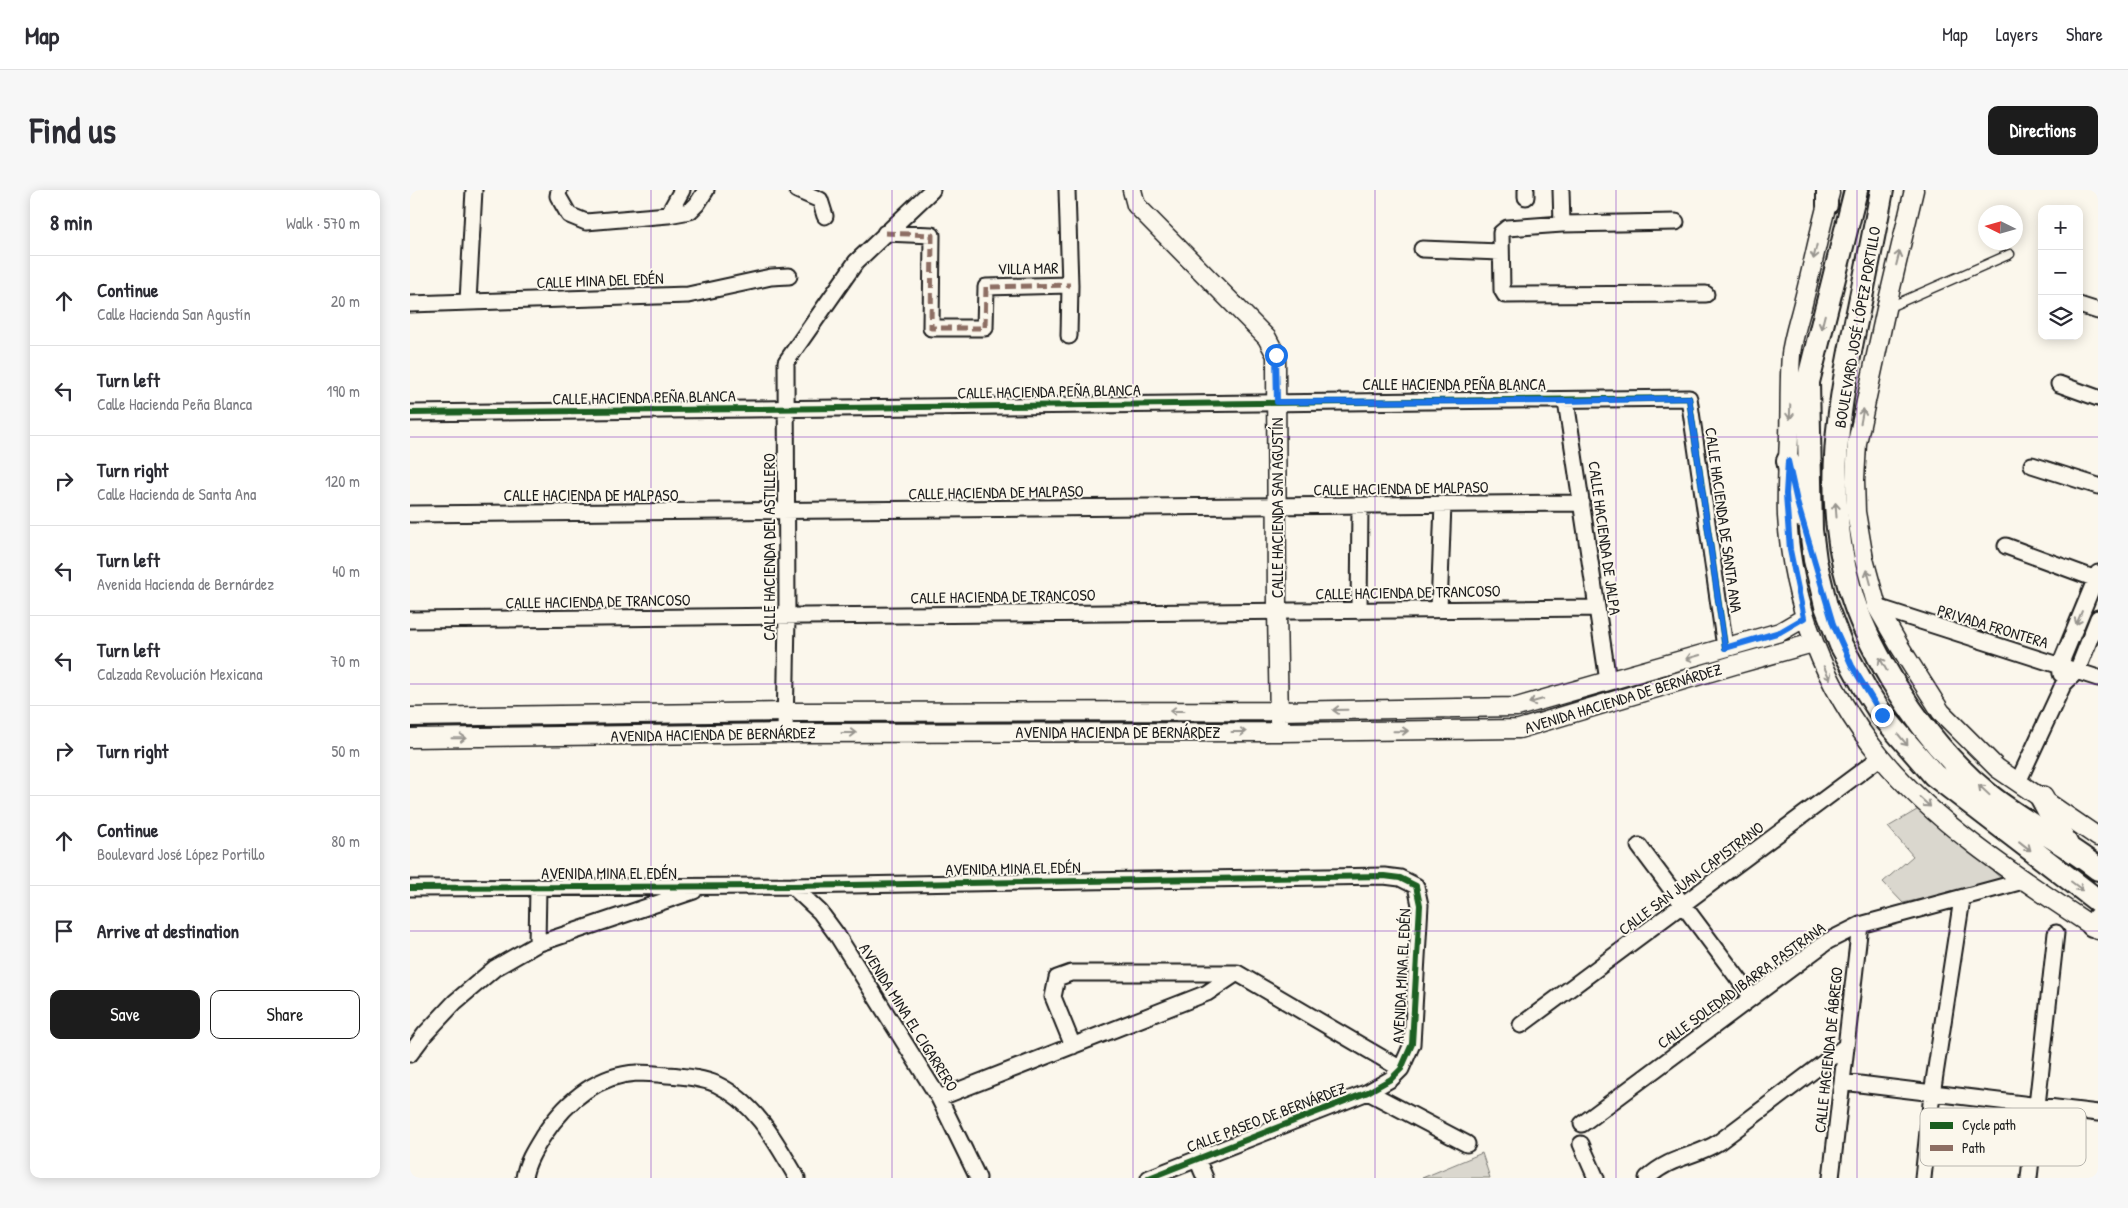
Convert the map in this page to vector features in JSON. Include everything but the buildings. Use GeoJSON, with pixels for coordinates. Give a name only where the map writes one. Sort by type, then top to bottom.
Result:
{"type":"FeatureCollection","features":[{"type":"Feature","properties":{"kind":"main road","name":"BOULEVARD JOSÉ LÓPEZ PORTILLO"},"geometry":{"type":"LineString","coordinates":[[1856,190],[1808,382],[1809,508],[1815,560],[1826,606],[1841,644],[1882,715],[1934,776],[2098,901]]}},
{"type":"Feature","properties":{"kind":"main road","name":"BOULEVARD JOSÉ LÓPEZ PORTILLO"},"geometry":{"type":"LineString","coordinates":[[1882,190],[1847,367],[1837,428],[1835,463],[1837,518],[1850,589],[1869,639],[1884,667],[1932,741],[1990,796],[2083,858]]}},
{"type":"Feature","properties":{"kind":"main road"},"geometry":{"type":"LineString","coordinates":[[1788,461],[1797,502],[1815,560]]}},
{"type":"Feature","properties":{"kind":"main road"},"geometry":{"type":"LineString","coordinates":[[2042,798],[2083,858]]}},
{"type":"Feature","properties":{"kind":"street"},"geometry":{"type":"LineString","coordinates":[[468,301],[474,190]]}},
{"type":"Feature","properties":{"kind":"street"},"geometry":{"type":"LineString","coordinates":[[559,190],[558,196],[569,215],[586,222],[668,215],[690,210],[697,204],[706,190]]}},
{"type":"Feature","properties":{"kind":"street"},"geometry":{"type":"LineString","coordinates":[[668,215],[682,190]]}},
{"type":"Feature","properties":{"kind":"street"},"geometry":{"type":"LineString","coordinates":[[797,190],[820,200],[825,216]]}},
{"type":"Feature","properties":{"kind":"street"},"geometry":{"type":"LineString","coordinates":[[885,233],[932,190]]}},
{"type":"Feature","properties":{"kind":"street"},"geometry":{"type":"LineString","coordinates":[[1067,190],[1070,285],[1069,336]]}},
{"type":"Feature","properties":{"kind":"street","name":"CALLE HACIENDA SAN AGUSTÍN"},"geometry":{"type":"LineString","coordinates":[[1132,190],[1136,205],[1267,338],[1276,355],[1277,611],[1280,732]]}},
{"type":"Feature","properties":{"kind":"street"},"geometry":{"type":"LineString","coordinates":[[1561,190],[1562,224]]}},
{"type":"Feature","properties":{"kind":"street"},"geometry":{"type":"LineString","coordinates":[[1914,190],[1857,443],[1856,512],[1864,559],[1877,607],[1941,712],[1997,768],[2094,834]]}},
{"type":"Feature","properties":{"kind":"street"},"geometry":{"type":"LineString","coordinates":[[1828,195],[1792,353],[1786,494],[1790,550],[1804,618],[1813,643],[1829,678],[1863,733],[1909,788],[2023,881],[2096,924]]}},
{"type":"Feature","properties":{"kind":"street"},"geometry":{"type":"LineString","coordinates":[[1676,222],[1562,224],[1507,228],[1501,233],[1502,290],[1505,296],[1706,294]]}},
{"type":"Feature","properties":{"kind":"street","name":"VILLA MAR"},"geometry":{"type":"LineString","coordinates":[[885,233],[932,235],[931,328],[985,328],[986,287],[1070,285]]}},
{"type":"Feature","properties":{"kind":"street","name":"CALLE HACIENDA DEL ASTILLERO"},"geometry":{"type":"LineString","coordinates":[[784,733],[787,616],[786,362],[856,262],[885,233]]}},
{"type":"Feature","properties":{"kind":"street"},"geometry":{"type":"LineString","coordinates":[[1422,249],[1500,252]]}},
{"type":"Feature","properties":{"kind":"street","name":"CALLE MINA DEL EDÉN"},"geometry":{"type":"LineString","coordinates":[[410,304],[688,295],[771,277],[789,276]]}},
{"type":"Feature","properties":{"kind":"street"},"geometry":{"type":"LineString","coordinates":[[2083,306],[2098,311]]}},
{"type":"Feature","properties":{"kind":"street"},"geometry":{"type":"LineString","coordinates":[[2059,384],[2098,398]]}},
{"type":"Feature","properties":{"kind":"street","name":"CALLE HACIENDA PEÑA BLANCA"},"geometry":{"type":"LineString","coordinates":[[410,413],[1277,402],[1566,401],[1689,398]]}},
{"type":"Feature","properties":{"kind":"street","name":"CALLE HACIENDA DE SANTA ANA"},"geometry":{"type":"LineString","coordinates":[[1689,398],[1725,648]]}},
{"type":"Feature","properties":{"kind":"street","name":"CALLE HACIENDA DE JALPA"},"geometry":{"type":"LineString","coordinates":[[1566,401],[1608,681]]}},
{"type":"Feature","properties":{"kind":"street"},"geometry":{"type":"LineString","coordinates":[[2032,466],[2098,486]]}},
{"type":"Feature","properties":{"kind":"street","name":"CALLE HACIENDA DE MALPASO"},"geometry":{"type":"LineString","coordinates":[[410,514],[1582,503]]}},
{"type":"Feature","properties":{"kind":"street"},"geometry":{"type":"LineString","coordinates":[[1439,609],[1443,504]]}},
{"type":"Feature","properties":{"kind":"street"},"geometry":{"type":"LineString","coordinates":[[1359,611],[1360,506]]}},
{"type":"Feature","properties":{"kind":"street"},"geometry":{"type":"LineString","coordinates":[[2006,546],[2097,576],[2060,665],[2062,685]]}},
{"type":"Feature","properties":{"kind":"street","name":"PRIVADA FRONTERA"},"geometry":{"type":"LineString","coordinates":[[1877,607],[2098,678]]}},
{"type":"Feature","properties":{"kind":"street","name":"CALLE HACIENDA DE TRANCOSO"},"geometry":{"type":"LineString","coordinates":[[410,620],[1597,608]]}},
{"type":"Feature","properties":{"kind":"street","name":"AVENIDA HACIENDA DE BERNÁRDEZ"},"geometry":{"type":"LineString","coordinates":[[410,717],[785,712],[1279,711],[1517,707],[1780,632],[1804,618]]}},
{"type":"Feature","properties":{"kind":"street"},"geometry":{"type":"LineString","coordinates":[[2018,782],[2062,685],[2077,671],[2098,618]]}},
{"type":"Feature","properties":{"kind":"street","name":"AVENIDA HACIENDA DE BERNÁRDEZ"},"geometry":{"type":"LineString","coordinates":[[410,738],[784,733],[1280,732],[1519,729],[1813,643]]}},
{"type":"Feature","properties":{"kind":"street","name":"CALLE SAN JUAN CAPISTRANO"},"geometry":{"type":"LineString","coordinates":[[1521,1025],[1684,906],[1881,756]]}},
{"type":"Feature","properties":{"kind":"street"},"geometry":{"type":"LineString","coordinates":[[1639,846],[1752,997]]}},
{"type":"Feature","properties":{"kind":"street","name":"AVENIDA MINA EL EDÉN"},"geometry":{"type":"LineString","coordinates":[[410,888],[792,886],[1248,877],[1384,876],[1400,878],[1416,886],[1420,905],[1412,1044],[1396,1074]]}},
{"type":"Feature","properties":{"kind":"street","name":"CALLE SOLEDAD IBARRA PASTRANA"},"geometry":{"type":"LineString","coordinates":[[1582,1124],[1828,941],[1860,925],[2023,881]]}},
{"type":"Feature","properties":{"kind":"street"},"geometry":{"type":"LineString","coordinates":[[410,1054],[425,1034],[455,1002],[495,968],[538,944],[708,886]]}},
{"type":"Feature","properties":{"kind":"street","name":"AVENIDA MINA EL CIGARRERO"},"geometry":{"type":"LineString","coordinates":[[792,886],[820,912],[837,935],[939,1098],[978,1178]]}},
{"type":"Feature","properties":{"kind":"street"},"geometry":{"type":"LineString","coordinates":[[538,887],[538,944]]}},
{"type":"Feature","properties":{"kind":"street"},"geometry":{"type":"LineString","coordinates":[[1930,1108],[1962,899]]}},
{"type":"Feature","properties":{"kind":"street","name":"CALLE HACIENDA DE ÁBREGO"},"geometry":{"type":"LineString","coordinates":[[1831,1178],[1860,925]]}},
{"type":"Feature","properties":{"kind":"street"},"geometry":{"type":"LineString","coordinates":[[2037,1107],[2056,933]]}},
{"type":"Feature","properties":{"kind":"street"},"geometry":{"type":"LineString","coordinates":[[1073,1046],[1053,997],[1057,978],[1071,973],[1237,973],[1396,1074]]}},
{"type":"Feature","properties":{"kind":"street"},"geometry":{"type":"LineString","coordinates":[[939,1098],[1207,994],[1237,973]]}},
{"type":"Feature","properties":{"kind":"street"},"geometry":{"type":"LineString","coordinates":[[1647,1178],[1670,1161],[1710,1148],[1846,1046]]}},
{"type":"Feature","properties":{"kind":"street"},"geometry":{"type":"LineString","coordinates":[[524,1178],[535,1149],[554,1120],[576,1097],[600,1081],[636,1073],[696,1079],[716,1084],[757,1114],[797,1178]]}},
{"type":"Feature","properties":{"kind":"street","name":"CALLE PASEO DE BERNÁRDEZ"},"geometry":{"type":"LineString","coordinates":[[1149,1178],[1368,1092],[1396,1074]]}},
{"type":"Feature","properties":{"kind":"street"},"geometry":{"type":"LineString","coordinates":[[1843,1082],[2046,1108]]}},
{"type":"Feature","properties":{"kind":"street"},"geometry":{"type":"LineString","coordinates":[[1368,1092],[1468,1144]]}},
{"type":"Feature","properties":{"kind":"street"},"geometry":{"type":"LineString","coordinates":[[1581,1144],[1596,1178]]}},
{"type":"Feature","properties":{"kind":"street"},"geometry":{"type":"LineString","coordinates":[[1197,1159],[1205,1178]]}},
{"type":"Feature","properties":{"kind":"lane"},"geometry":{"type":"LineString","coordinates":[[1886,309],[2010,254]]}},
{"type":"Feature","properties":{"kind":"shaded area"},"geometry":{"type":"Polygon","coordinates":[[[1922,807],[2004,881],[1903,903],[1883,882],[1913,856],[1888,827],[1922,807]]]}},
{"type":"Feature","properties":{"kind":"shaded area"},"geometry":{"type":"Polygon","coordinates":[[[1482,1153],[1490,1178],[1422,1178],[1482,1153]]]}},
{"type":"Feature","properties":{"kind":"marked path"},"geometry":{"type":"LineString","coordinates":[[885,233],[932,235],[931,328],[985,328],[986,287],[1070,285]]}},
{"type":"Feature","properties":{"kind":"cycle path"},"geometry":{"type":"LineString","coordinates":[[410,413],[1689,398],[1725,647]]}},
{"type":"Feature","properties":{"kind":"cycle path"},"geometry":{"type":"LineString","coordinates":[[410,888],[792,886],[1384,876],[1400,878],[1416,886],[1420,905],[1412,1044],[1401,1069],[1391,1079],[1368,1092],[1149,1178]]}},
{"type":"Feature","properties":{"kind":"route"},"geometry":{"type":"LineString","coordinates":[[1276,355],[1277,402],[1566,401],[1689,398],[1725,648],[1780,632],[1804,618],[1790,550],[1786,494],[1788,461],[1797,502],[1815,560],[1826,606],[1852,666],[1882,715]]}}]}
